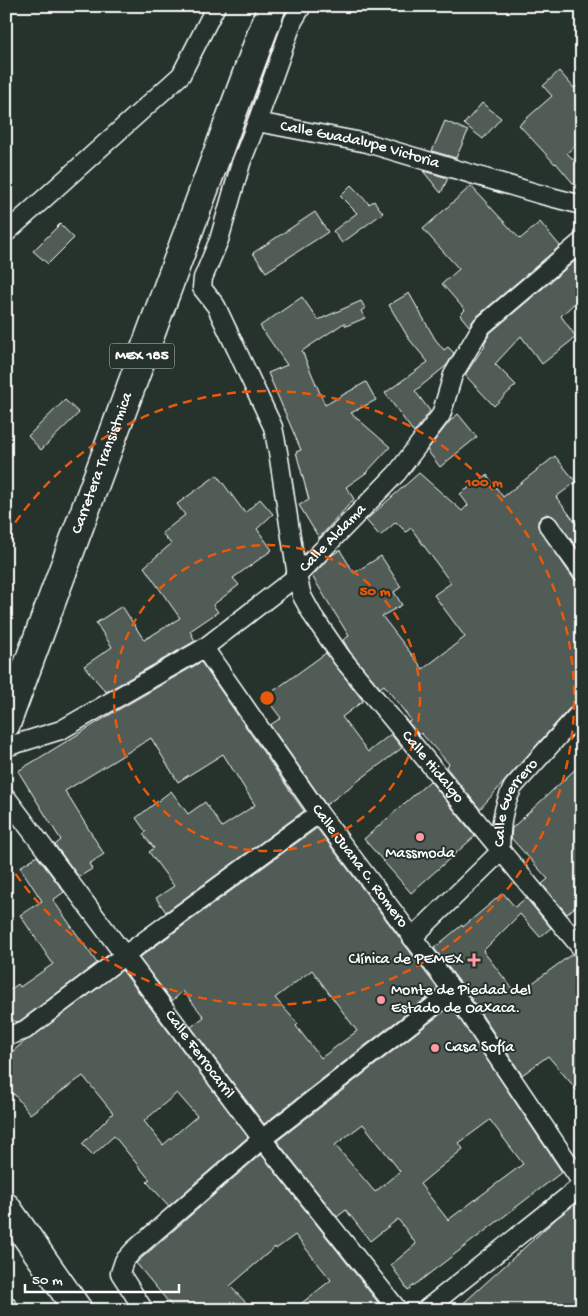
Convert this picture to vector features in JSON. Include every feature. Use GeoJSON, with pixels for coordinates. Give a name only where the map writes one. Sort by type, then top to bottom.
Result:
{"type":"FeatureCollection","features":[{"type":"Feature","properties":{"kind":"main road","name":"Carretera Transistmica"},"geometry":{"type":"LineString","coordinates":[[9,715],[272,6]]}},
{"type":"Feature","properties":{"kind":"main road"},"geometry":{"type":"LineString","coordinates":[[6,1207],[77,1306]]}},
{"type":"Feature","properties":{"kind":"street"},"geometry":{"type":"LineString","coordinates":[[6,233],[181,75],[216,6]]}},
{"type":"Feature","properties":{"kind":"street","name":"Calle Guadalupe Victoria"},"geometry":{"type":"LineString","coordinates":[[302,6],[293,21],[257,122],[367,143],[582,205]]}},
{"type":"Feature","properties":{"kind":"street","name":"Calle Hidalgo"},"geometry":{"type":"LineString","coordinates":[[257,122],[241,163],[219,240],[203,278],[202,288],[216,306],[273,427],[297,576],[302,596],[313,616],[342,658],[582,950]]}},
{"type":"Feature","properties":{"kind":"street","name":"Calle Aldama"},"geometry":{"type":"LineString","coordinates":[[6,747],[61,730],[204,648],[297,576],[397,473],[441,414],[453,374],[482,326],[582,241]]}},
{"type":"Feature","properties":{"kind":"street"},"geometry":{"type":"LineString","coordinates":[[548,525],[582,572]]}},
{"type":"Feature","properties":{"kind":"street","name":"Calle Juana C. Romero"},"geometry":{"type":"LineString","coordinates":[[204,648],[319,813],[454,991],[582,1184]]}},
{"type":"Feature","properties":{"kind":"street","name":"Calle Guerrero"},"geometry":{"type":"LineString","coordinates":[[412,938],[500,852],[502,818],[506,801],[513,787],[582,710]]}},
{"type":"Feature","properties":{"kind":"street","name":"Calle Ferrocarril"},"geometry":{"type":"LineString","coordinates":[[6,797],[262,1139],[397,1309]]}},
{"type":"Feature","properties":{"kind":"street"},"geometry":{"type":"LineString","coordinates":[[6,1037],[25,1030],[319,813]]}},
{"type":"Feature","properties":{"kind":"street"},"geometry":{"type":"LineString","coordinates":[[144,1310],[120,1273],[124,1261],[134,1250],[262,1139],[454,991]]}},
{"type":"Feature","properties":{"kind":"street"},"geometry":{"type":"LineString","coordinates":[[425,1310],[582,1184]]}},
{"type":"Feature","properties":{"kind":"street"},"geometry":{"type":"LineString","coordinates":[[6,1305],[10,1310]]}},
{"type":"Feature","properties":{"kind":"building"},"geometry":{"type":"Polygon","coordinates":[[[559,71],[574,88],[582,82],[582,140],[567,153],[582,169],[582,194],[556,163],[519,125],[552,96],[543,86],[559,71]]]}},
{"type":"Feature","properties":{"kind":"building"},"geometry":{"type":"Polygon","coordinates":[[[482,103],[501,118],[483,139],[464,124],[482,103]]]}},
{"type":"Feature","properties":{"kind":"building"},"geometry":{"type":"Polygon","coordinates":[[[445,121],[468,131],[456,158],[432,151],[445,121]]]}},
{"type":"Feature","properties":{"kind":"building"},"geometry":{"type":"Polygon","coordinates":[[[423,171],[448,178],[441,193],[423,171]]]}},
{"type":"Feature","properties":{"kind":"building"},"geometry":{"type":"Polygon","coordinates":[[[351,185],[369,204],[374,201],[383,213],[342,243],[333,231],[357,213],[340,196],[351,185]]]}},
{"type":"Feature","properties":{"kind":"building"},"geometry":{"type":"Polygon","coordinates":[[[471,186],[520,239],[540,222],[560,246],[475,318],[469,326],[460,315],[465,310],[442,284],[459,269],[423,229],[471,186]]]}},
{"type":"Feature","properties":{"kind":"building"},"geometry":{"type":"Polygon","coordinates":[[[315,212],[328,232],[266,272],[253,253],[315,212]]]}},
{"type":"Feature","properties":{"kind":"building"},"geometry":{"type":"Polygon","coordinates":[[[60,224],[74,238],[48,264],[33,251],[60,224]]]}},
{"type":"Feature","properties":{"kind":"building"},"geometry":{"type":"Polygon","coordinates":[[[582,255],[582,296],[561,316],[576,337],[542,364],[521,336],[495,364],[516,385],[494,406],[465,375],[485,345],[490,333],[582,255]]]}},
{"type":"Feature","properties":{"kind":"building"},"geometry":{"type":"Polygon","coordinates":[[[409,293],[435,339],[444,350],[448,347],[454,353],[447,365],[415,391],[430,411],[414,433],[385,393],[428,362],[409,339],[389,305],[409,293]]]}},
{"type":"Feature","properties":{"kind":"building"},"geometry":{"type":"Polygon","coordinates":[[[302,297],[318,320],[361,301],[365,308],[361,311],[365,318],[346,326],[344,323],[302,351],[325,405],[366,382],[376,400],[351,413],[390,447],[366,473],[346,487],[354,499],[319,538],[299,505],[309,500],[296,452],[301,450],[268,373],[287,365],[260,326],[302,297]]]}},
{"type":"Feature","properties":{"kind":"building"},"geometry":{"type":"Polygon","coordinates":[[[65,400],[79,413],[41,450],[28,436],[65,400]]]}},
{"type":"Feature","properties":{"kind":"building"},"geometry":{"type":"Polygon","coordinates":[[[458,414],[477,437],[440,467],[427,450],[458,414]]]}},
{"type":"Feature","properties":{"kind":"building"},"geometry":{"type":"Polygon","coordinates":[[[555,456],[576,482],[556,497],[582,531],[582,554],[553,516],[547,514],[541,517],[538,521],[538,527],[573,578],[582,582],[582,694],[480,809],[446,767],[449,764],[421,733],[419,735],[408,722],[411,720],[384,685],[380,688],[350,652],[343,640],[349,636],[312,576],[332,555],[340,550],[354,573],[381,556],[401,587],[394,592],[402,605],[382,616],[423,669],[465,637],[434,595],[451,583],[411,528],[406,532],[396,522],[380,536],[366,520],[419,473],[462,511],[468,505],[460,494],[487,475],[503,497],[555,456]]]}},
{"type":"Feature","properties":{"kind":"building"},"geometry":{"type":"Polygon","coordinates":[[[217,475],[245,513],[260,499],[273,514],[257,529],[272,550],[233,578],[239,585],[213,605],[218,612],[190,631],[195,641],[106,692],[84,666],[112,647],[96,623],[122,606],[144,640],[180,618],[144,567],[171,544],[162,533],[185,515],[177,504],[217,475]]]}},
{"type":"Feature","properties":{"kind":"building"},"geometry":{"type":"Polygon","coordinates":[[[326,653],[363,701],[342,717],[368,752],[391,734],[402,748],[326,805],[270,725],[281,718],[265,697],[326,653]]]}},
{"type":"Feature","properties":{"kind":"building"},"geometry":{"type":"Polygon","coordinates":[[[201,662],[304,811],[166,912],[156,898],[174,886],[149,852],[154,848],[143,834],[146,832],[136,818],[171,791],[188,814],[205,802],[222,827],[255,805],[223,754],[178,782],[151,738],[65,791],[104,854],[89,864],[92,869],[79,877],[55,845],[61,840],[18,771],[201,662]]]}},
{"type":"Feature","properties":{"kind":"building"},"geometry":{"type":"Polygon","coordinates":[[[582,763],[582,901],[567,914],[542,884],[548,879],[511,838],[512,828],[582,763]]]}},
{"type":"Feature","properties":{"kind":"building","name":"Massmoda"},"geometry":{"type":"Polygon","coordinates":[[[430,781],[475,836],[411,893],[364,839],[430,781]]]}},
{"type":"Feature","properties":{"kind":"building"},"geometry":{"type":"Polygon","coordinates":[[[317,828],[438,989],[264,1124],[191,1027],[204,1017],[183,991],[172,1001],[139,958],[317,828]],[[312,970],[275,998],[298,1024],[296,1026],[321,1058],[357,1031],[312,970]]]}},
{"type":"Feature","properties":{"kind":"building"},"geometry":{"type":"Polygon","coordinates":[[[37,856],[64,892],[53,900],[97,963],[20,1021],[15,1022],[6,1012],[6,993],[18,984],[20,987],[53,964],[20,915],[42,901],[20,867],[37,856]]]}},
{"type":"Feature","properties":{"kind":"building"},"geometry":{"type":"Polygon","coordinates":[[[503,893],[515,907],[526,898],[551,928],[540,937],[520,914],[483,951],[515,992],[522,988],[523,990],[572,954],[578,959],[582,959],[582,1096],[548,1056],[522,1075],[462,985],[434,948],[462,925],[463,927],[503,893]]]}},
{"type":"Feature","properties":{"kind":"building"},"geometry":{"type":"Polygon","coordinates":[[[122,970],[248,1137],[169,1206],[147,1182],[150,1180],[114,1136],[93,1155],[82,1144],[113,1113],[83,1076],[30,1114],[14,1094],[6,1096],[6,1057],[122,970]],[[177,1093],[144,1121],[163,1145],[197,1116],[177,1093]]]}},
{"type":"Feature","properties":{"kind":"building"},"geometry":{"type":"Polygon","coordinates":[[[451,1006],[562,1172],[408,1290],[391,1265],[416,1244],[398,1219],[370,1241],[346,1210],[337,1217],[277,1141],[451,1006]],[[490,1120],[459,1143],[463,1149],[420,1184],[448,1220],[523,1164],[490,1120]],[[363,1124],[335,1145],[375,1192],[400,1171],[363,1124]]]}},
{"type":"Feature","properties":{"kind":"building"},"geometry":{"type":"Polygon","coordinates":[[[261,1154],[384,1310],[293,1310],[331,1280],[295,1235],[276,1249],[275,1247],[230,1286],[253,1310],[175,1310],[136,1263],[261,1154]]]}},
{"type":"Feature","properties":{"kind":"building"},"geometry":{"type":"Polygon","coordinates":[[[582,1199],[582,1310],[456,1310],[558,1217],[582,1199]]]}},
{"type":"Feature","properties":{"kind":"place","name":"Massmoda"},"geometry":{"type":"Point","coordinates":[420,837]}},
{"type":"Feature","properties":{"kind":"place","name":"Clínica de PEMEX"},"geometry":{"type":"Point","coordinates":[474,960]}},
{"type":"Feature","properties":{"kind":"place","name":"Monte de Piedad del Estado de Oaxaca."},"geometry":{"type":"Point","coordinates":[381,1000]}},
{"type":"Feature","properties":{"kind":"place","name":"Casa Sofía"},"geometry":{"type":"Point","coordinates":[435,1048]}}]}
